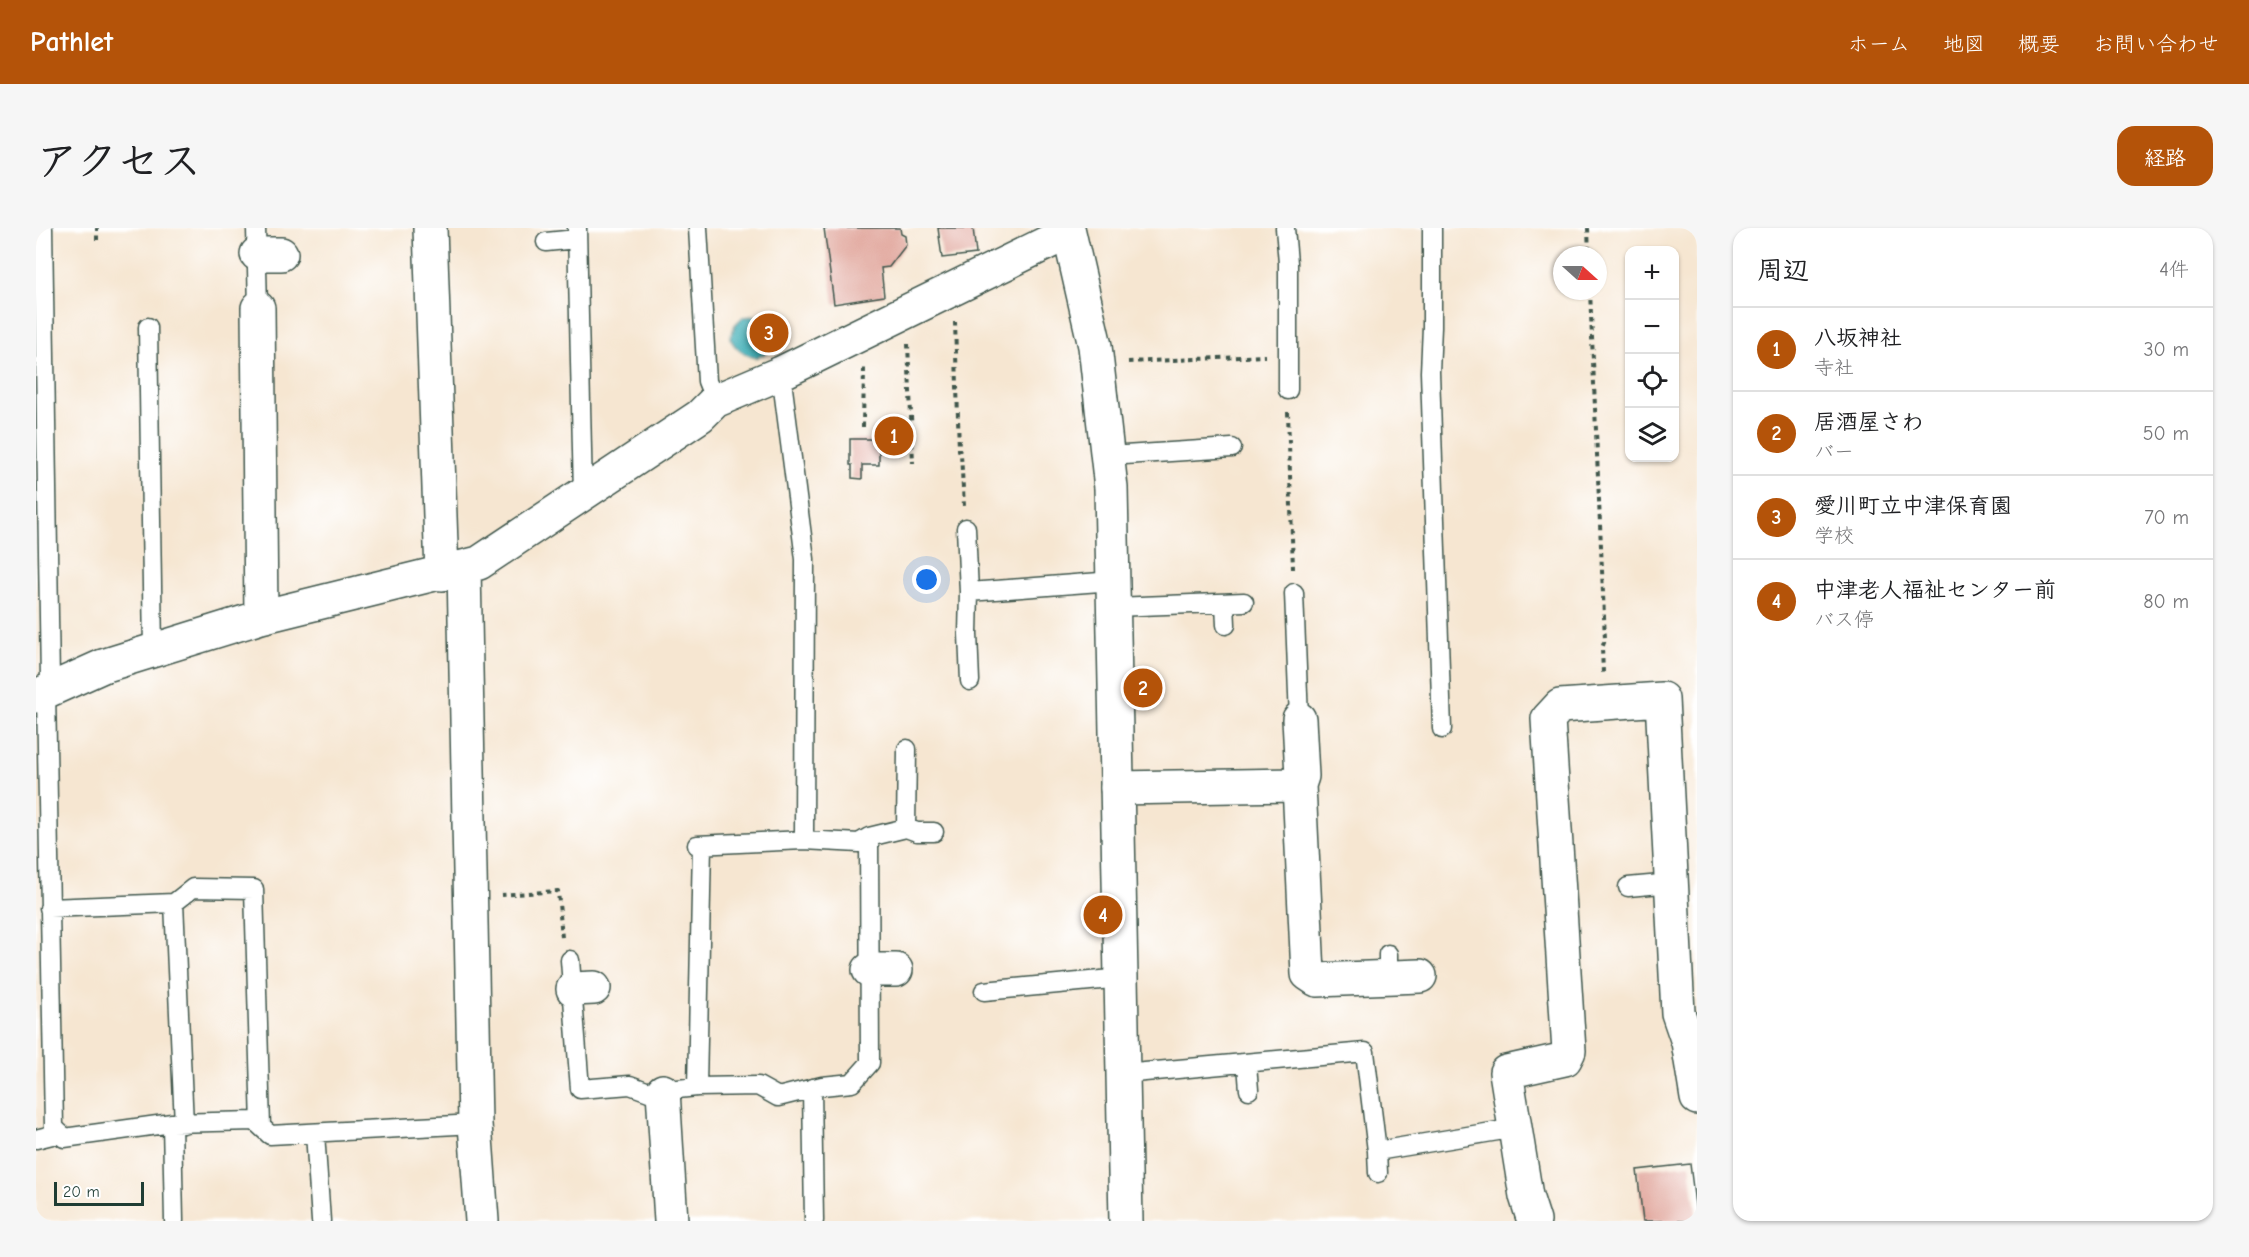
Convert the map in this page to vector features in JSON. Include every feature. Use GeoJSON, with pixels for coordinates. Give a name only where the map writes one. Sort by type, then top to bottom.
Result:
{"type":"FeatureCollection","features":[{"type":"Feature","properties":{"kind":"street"},"geometry":{"type":"LineString","coordinates":[[430,228],[453,571],[471,898],[475,1124],[482,1221]]}},
{"type":"Feature","properties":{"kind":"street"},"geometry":{"type":"LineString","coordinates":[[41,694],[103,666],[261,617],[479,563],[700,416],[715,402],[782,373],[1059,237],[1066,228]]}},
{"type":"Feature","properties":{"kind":"street"},"geometry":{"type":"LineString","coordinates":[[1066,228],[1097,364],[1109,456],[1126,1221]]}},
{"type":"Feature","properties":{"kind":"street"},"geometry":{"type":"LineString","coordinates":[[258,309],[261,617]]}},
{"type":"Feature","properties":{"kind":"street"},"geometry":{"type":"LineString","coordinates":[[1534,1221],[1526,1196],[1506,1072],[1565,1059],[1569,1051],[1548,718],[1560,706],[1662,699],[1678,1013],[1688,1042],[1697,1098]]}},
{"type":"Feature","properties":{"kind":"street"},"geometry":{"type":"LineString","coordinates":[[1299,719],[1302,777],[1299,785],[1308,974],[1317,980],[1398,969]]}},
{"type":"Feature","properties":{"kind":"street"},"geometry":{"type":"LineString","coordinates":[[1117,788],[1299,785]]}},
{"type":"Feature","properties":{"kind":"street"},"geometry":{"type":"LineString","coordinates":[[663,1091],[671,1221]]}},
{"type":"Feature","properties":{"kind":"lane"},"geometry":{"type":"LineString","coordinates":[[43,228],[50,681],[41,694],[54,1127],[64,1138],[178,1123],[255,1121],[270,1135],[475,1124]]}},
{"type":"Feature","properties":{"kind":"lane"},"geometry":{"type":"LineString","coordinates":[[698,228],[707,381],[715,402]]}},
{"type":"Feature","properties":{"kind":"lane"},"geometry":{"type":"LineString","coordinates":[[1285,228],[1288,263],[1288,390]]}},
{"type":"Feature","properties":{"kind":"lane"},"geometry":{"type":"LineString","coordinates":[[1432,228],[1430,372],[1442,729]]}},
{"type":"Feature","properties":{"kind":"lane"},"geometry":{"type":"LineString","coordinates":[[546,242],[577,234],[583,494]]}},
{"type":"Feature","properties":{"kind":"lane"},"geometry":{"type":"LineString","coordinates":[[258,309],[265,245]]}},
{"type":"Feature","properties":{"kind":"lane"},"geometry":{"type":"LineString","coordinates":[[148,327],[153,650]]}},
{"type":"Feature","properties":{"kind":"lane"},"geometry":{"type":"LineString","coordinates":[[782,373],[804,559],[804,840]]}},
{"type":"Feature","properties":{"kind":"lane"},"geometry":{"type":"LineString","coordinates":[[1109,456],[1232,447]]}},
{"type":"Feature","properties":{"kind":"lane"},"geometry":{"type":"LineString","coordinates":[[966,528],[970,681]]}},
{"type":"Feature","properties":{"kind":"lane"},"geometry":{"type":"LineString","coordinates":[[969,592],[1113,594],[1225,603],[1244,602]]}},
{"type":"Feature","properties":{"kind":"lane"},"geometry":{"type":"LineString","coordinates":[[1294,593],[1299,719]]}},
{"type":"Feature","properties":{"kind":"lane"},"geometry":{"type":"LineString","coordinates":[[1225,603],[1226,625]]}},
{"type":"Feature","properties":{"kind":"lane"},"geometry":{"type":"LineString","coordinates":[[906,828],[907,749]]}},
{"type":"Feature","properties":{"kind":"lane"},"geometry":{"type":"LineString","coordinates":[[697,1087],[699,845],[804,840],[860,843],[869,837],[906,828],[917,832],[934,832]]}},
{"type":"Feature","properties":{"kind":"lane"},"geometry":{"type":"LineString","coordinates":[[579,979],[580,1089],[630,1085],[649,1092],[697,1087],[758,1086],[778,1097],[812,1088],[852,1083],[870,1063],[883,970],[869,837]]}},
{"type":"Feature","properties":{"kind":"lane"},"geometry":{"type":"LineString","coordinates":[[1628,887],[1672,883]]}},
{"type":"Feature","properties":{"kind":"lane"},"geometry":{"type":"LineString","coordinates":[[49,908],[174,903],[193,888],[254,889],[261,1126]]}},
{"type":"Feature","properties":{"kind":"lane"},"geometry":{"type":"LineString","coordinates":[[174,903],[178,1123],[174,1221]]}},
{"type":"Feature","properties":{"kind":"lane"},"geometry":{"type":"LineString","coordinates":[[984,991],[1122,978]]}},
{"type":"Feature","properties":{"kind":"lane"},"geometry":{"type":"LineString","coordinates":[[1124,1074],[1365,1052],[1378,1173]]}},
{"type":"Feature","properties":{"kind":"lane"},"geometry":{"type":"LineString","coordinates":[[1247,1064],[1249,1090]]}},
{"type":"Feature","properties":{"kind":"lane"},"geometry":{"type":"LineString","coordinates":[[812,1088],[814,1221]]}},
{"type":"Feature","properties":{"kind":"lane"},"geometry":{"type":"LineString","coordinates":[[1377,1151],[1516,1128]]}},
{"type":"Feature","properties":{"kind":"lane"},"geometry":{"type":"LineString","coordinates":[[36,1138],[60,1133]]}},
{"type":"Feature","properties":{"kind":"lane"},"geometry":{"type":"LineString","coordinates":[[315,1133],[321,1221]]}},
{"type":"Feature","properties":{"kind":"path"},"geometry":{"type":"LineString","coordinates":[[97,228],[97,240]]}},
{"type":"Feature","properties":{"kind":"path"},"geometry":{"type":"LineString","coordinates":[[1588,228],[1589,246]]}},
{"type":"Feature","properties":{"kind":"path"},"geometry":{"type":"LineString","coordinates":[[953,288],[959,450],[966,528]]}},
{"type":"Feature","properties":{"kind":"path"},"geometry":{"type":"LineString","coordinates":[[1590,300],[1605,640],[1602,648],[1605,702]]}},
{"type":"Feature","properties":{"kind":"path"},"geometry":{"type":"LineString","coordinates":[[906,311],[913,464]]}},
{"type":"Feature","properties":{"kind":"path"},"geometry":{"type":"LineString","coordinates":[[863,427],[864,331]]}},
{"type":"Feature","properties":{"kind":"path"},"geometry":{"type":"LineString","coordinates":[[1097,364],[1288,355]]}},
{"type":"Feature","properties":{"kind":"path"},"geometry":{"type":"LineString","coordinates":[[1288,390],[1294,593]]}},
{"type":"Feature","properties":{"kind":"path"},"geometry":{"type":"LineString","coordinates":[[471,898],[558,891],[563,953],[579,979]]}},
{"type":"Feature","properties":{"kind":"water"},"geometry":{"type":"Polygon","coordinates":[[[757,316],[770,327],[773,335],[769,352],[756,358],[740,351],[730,338],[735,325],[743,317],[757,316]]]}},
{"type":"Feature","properties":{"kind":"building"},"geometry":{"type":"Polygon","coordinates":[[[824,228],[900,228],[901,234],[905,236],[906,245],[889,267],[881,268],[884,296],[834,304],[824,228]]]}},
{"type":"Feature","properties":{"kind":"building"},"geometry":{"type":"Polygon","coordinates":[[[938,228],[973,228],[976,254],[942,258],[938,228]]]}},
{"type":"Feature","properties":{"kind":"building"},"geometry":{"type":"Polygon","coordinates":[[[850,439],[879,439],[879,465],[862,465],[862,479],[852,478],[850,439]]]}},
{"type":"Feature","properties":{"kind":"building"},"geometry":{"type":"Polygon","coordinates":[[[1690,1164],[1697,1221],[1643,1221],[1637,1170],[1690,1164]]]}},
{"type":"Feature","properties":{"kind":"place","name":"愛川町立中津保育園"},"geometry":{"type":"Point","coordinates":[769,333]}},
{"type":"Feature","properties":{"kind":"place","name":"八坂神社"},"geometry":{"type":"Point","coordinates":[894,436]}},
{"type":"Feature","properties":{"kind":"place","name":"居酒屋さわ"},"geometry":{"type":"Point","coordinates":[1143,688]}},
{"type":"Feature","properties":{"kind":"place","name":"中津老人福祉センター前"},"geometry":{"type":"Point","coordinates":[1103,915]}}]}
